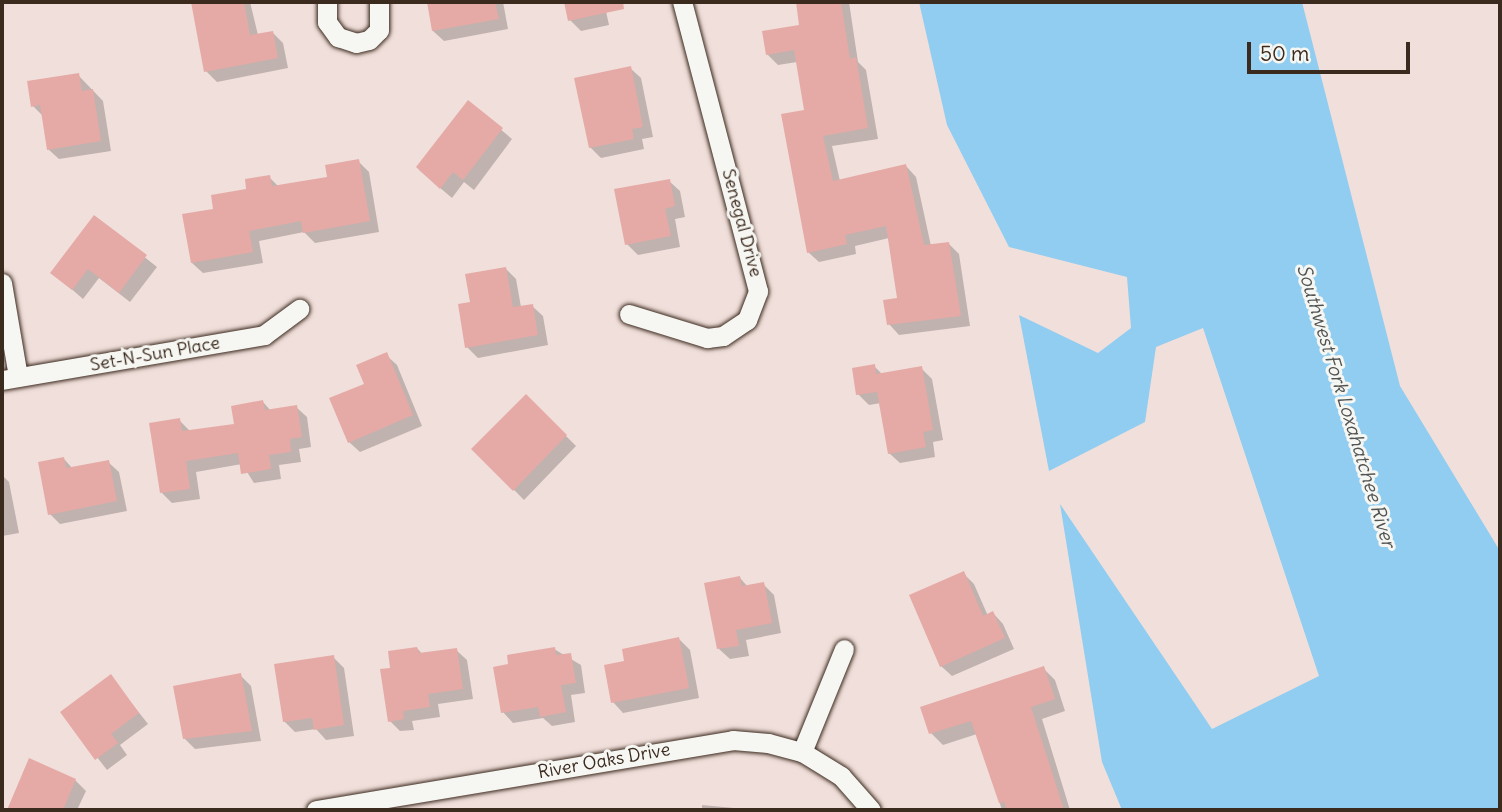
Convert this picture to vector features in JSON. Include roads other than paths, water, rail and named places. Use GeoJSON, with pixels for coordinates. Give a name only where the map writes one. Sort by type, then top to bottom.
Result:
{"type":"FeatureCollection","features":[{"type":"Feature","properties":{"kind":"street"},"geometry":{"type":"LineString","coordinates":[[327,2],[327,22],[338,37],[356,43],[369,40],[379,30],[379,2]]}},
{"type":"Feature","properties":{"kind":"street","name":"Senegal Drive"},"geometry":{"type":"LineString","coordinates":[[629,314],[707,338],[723,336],[747,320],[758,291],[682,2]]}},
{"type":"Feature","properties":{"kind":"street"},"geometry":{"type":"LineString","coordinates":[[2,284],[10,378]]}},
{"type":"Feature","properties":{"kind":"street","name":"Set-N-Sun Place"},"geometry":{"type":"LineString","coordinates":[[10,378],[264,335],[299,309]]}},
{"type":"Feature","properties":{"kind":"street"},"geometry":{"type":"LineString","coordinates":[[802,752],[844,649]]}},
{"type":"Feature","properties":{"kind":"street","name":"River Oaks Drive"},"geometry":{"type":"LineString","coordinates":[[316,810],[717,742],[768,743],[802,752],[841,776],[871,810]]}},
{"type":"Feature","properties":{"kind":"water","name":"Southwest Fork Loxahatchee River"},"geometry":{"type":"Polygon","coordinates":[[[919,2],[1302,2],[1400,386],[1500,551],[1500,810],[1122,810],[1102,762],[1060,504],[1212,729],[1319,676],[1203,328],[1156,347],[1145,422],[1049,471],[1019,315],[1098,353],[1131,328],[1127,277],[1009,247],[947,125],[919,2]]]}}]}
